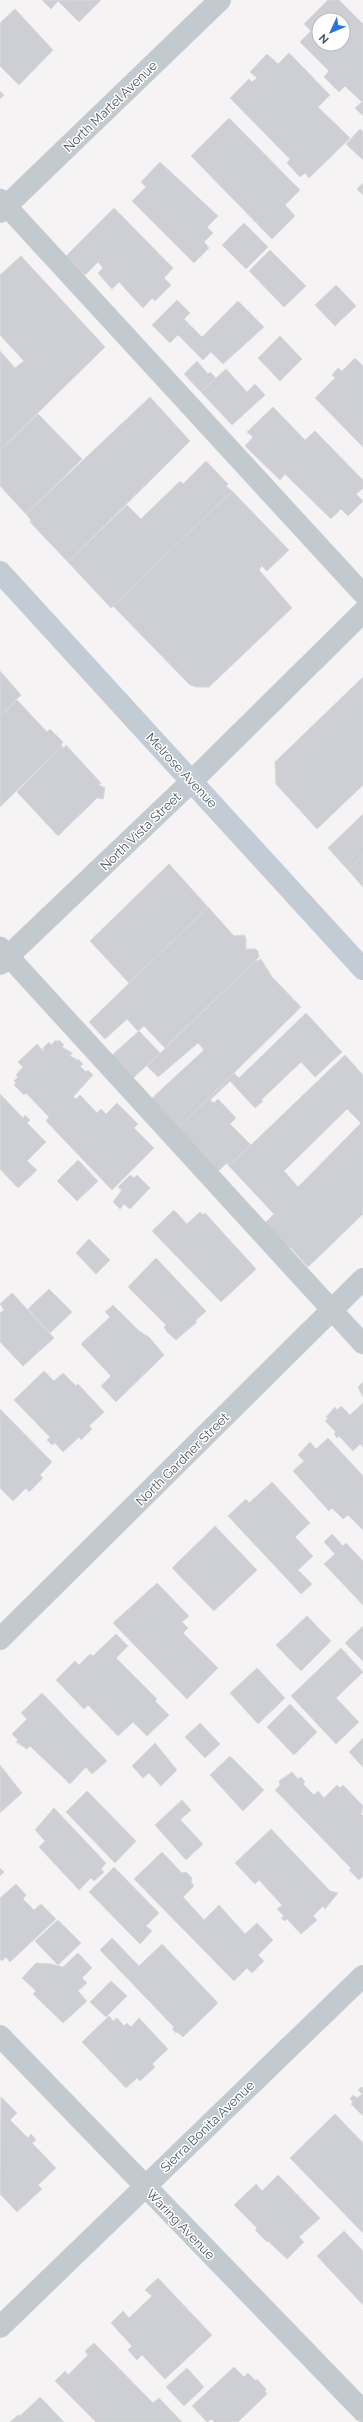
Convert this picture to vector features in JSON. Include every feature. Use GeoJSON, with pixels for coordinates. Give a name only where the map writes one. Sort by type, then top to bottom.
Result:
{"type":"FeatureCollection","features":[{"type":"Feature","properties":{"kind":"main road","name":"Melrose Avenue"},"geometry":{"type":"LineString","coordinates":[[0,572],[363,969]]}},
{"type":"Feature","properties":{"kind":"street","name":"North Martel Avenue"},"geometry":{"type":"LineString","coordinates":[[2,206],[220,0]]}},
{"type":"Feature","properties":{"kind":"street","name":"North Vista Street"},"geometry":{"type":"LineString","coordinates":[[3,956],[192,781],[363,612]]}},
{"type":"Feature","properties":{"kind":"street","name":"North Gardner Street"},"geometry":{"type":"LineString","coordinates":[[0,1639],[363,1279]]}},
{"type":"Feature","properties":{"kind":"street","name":"Sierra Bonita Avenue"},"geometry":{"type":"LineString","coordinates":[[0,2327],[363,1976]]}},
{"type":"Feature","properties":{"kind":"street","name":"Waring Avenue"},"geometry":{"type":"LineString","coordinates":[[0,2036],[363,2411]]}},
{"type":"Feature","properties":{"kind":"lane"},"geometry":{"type":"LineString","coordinates":[[2,206],[363,594]]}},
{"type":"Feature","properties":{"kind":"lane"},"geometry":{"type":"LineString","coordinates":[[3,956],[363,1344]]}},
{"type":"Feature","properties":{"kind":"building"},"geometry":{"type":"Polygon","coordinates":[[[42,0],[101,0],[79,22],[58,1],[51,9],[42,0]]]}},
{"type":"Feature","properties":{"kind":"building"},"geometry":{"type":"Polygon","coordinates":[[[328,0],[339,0],[351,12],[316,12],[328,0]]]}},
{"type":"Feature","properties":{"kind":"building"},"geometry":{"type":"Polygon","coordinates":[[[15,9],[53,50],[19,85],[0,66],[0,23],[15,9]]]}},
{"type":"Feature","properties":{"kind":"building"},"geometry":{"type":"Polygon","coordinates":[[[351,12],[363,24],[363,116],[355,108],[362,102],[345,86],[339,92],[324,77],[329,71],[300,42],[311,31],[311,52],[351,52],[351,12]]]}},
{"type":"Feature","properties":{"kind":"building"},"geometry":{"type":"Polygon","coordinates":[[[311,17],[311,31],[304,24],[311,17]]]}},
{"type":"Feature","properties":{"kind":"building"},"geometry":{"type":"Polygon","coordinates":[[[289,53],[330,95],[318,107],[350,138],[309,178],[305,173],[300,177],[287,163],[290,159],[230,98],[249,79],[252,82],[257,78],[250,72],[267,54],[278,64],[289,53]]]}},
{"type":"Feature","properties":{"kind":"building"},"geometry":{"type":"Polygon","coordinates":[[[0,91],[4,95],[0,99],[0,91]]]}},
{"type":"Feature","properties":{"kind":"building"},"geometry":{"type":"Polygon","coordinates":[[[229,118],[300,190],[285,205],[295,216],[272,239],[191,156],[229,118]]]}},
{"type":"Feature","properties":{"kind":"building"},"geometry":{"type":"Polygon","coordinates":[[[360,129],[363,132],[363,160],[346,144],[360,129]]]}},
{"type":"Feature","properties":{"kind":"building"},"geometry":{"type":"Polygon","coordinates":[[[160,162],[218,216],[207,227],[213,233],[204,242],[209,248],[194,263],[132,201],[146,187],[141,182],[160,162]]]}},
{"type":"Feature","properties":{"kind":"building"},"geometry":{"type":"Polygon","coordinates":[[[363,183],[363,195],[357,189],[363,183]]]}},
{"type":"Feature","properties":{"kind":"building"},"geometry":{"type":"Polygon","coordinates":[[[114,208],[173,268],[164,278],[171,285],[155,301],[152,298],[143,308],[119,282],[112,289],[98,273],[103,268],[98,262],[85,275],[66,256],[114,208]]]}},
{"type":"Feature","properties":{"kind":"building"},"geometry":{"type":"Polygon","coordinates":[[[244,223],[268,247],[246,269],[222,245],[244,223]]]}},
{"type":"Feature","properties":{"kind":"building"},"geometry":{"type":"Polygon","coordinates":[[[270,250],[306,286],[284,307],[249,271],[270,250]]]}},
{"type":"Feature","properties":{"kind":"building"},"geometry":{"type":"Polygon","coordinates":[[[21,256],[105,347],[0,450],[0,351],[15,368],[24,361],[0,335],[0,275],[21,256]]]}},
{"type":"Feature","properties":{"kind":"building"},"geometry":{"type":"Polygon","coordinates":[[[336,285],[356,306],[335,326],[315,305],[336,285]]]}},
{"type":"Feature","properties":{"kind":"building"},"geometry":{"type":"Polygon","coordinates":[[[177,300],[190,313],[184,319],[189,324],[170,343],[152,325],[177,300]]]}},
{"type":"Feature","properties":{"kind":"building"},"geometry":{"type":"Polygon","coordinates":[[[238,301],[264,327],[223,364],[211,352],[203,360],[178,335],[189,324],[202,337],[238,301]]]}},
{"type":"Feature","properties":{"kind":"building"},"geometry":{"type":"Polygon","coordinates":[[[280,336],[302,359],[280,381],[258,358],[280,336]]]}},
{"type":"Feature","properties":{"kind":"building"},"geometry":{"type":"Polygon","coordinates":[[[355,358],[363,366],[363,447],[315,398],[335,378],[332,375],[338,368],[342,371],[355,358]]]}},
{"type":"Feature","properties":{"kind":"building"},"geometry":{"type":"Polygon","coordinates":[[[197,361],[208,374],[210,372],[216,378],[201,392],[184,374],[197,361]]]}},
{"type":"Feature","properties":{"kind":"building"},"geometry":{"type":"Polygon","coordinates":[[[226,369],[247,392],[255,384],[265,395],[232,425],[201,392],[226,369]]]}},
{"type":"Feature","properties":{"kind":"building"},"geometry":{"type":"Polygon","coordinates":[[[150,397],[190,441],[68,562],[30,522],[31,520],[26,514],[150,397]]]}},
{"type":"Feature","properties":{"kind":"building"},"geometry":{"type":"Polygon","coordinates":[[[273,407],[305,440],[315,431],[363,480],[363,488],[356,494],[363,501],[348,516],[341,509],[331,519],[285,474],[280,480],[245,446],[253,437],[247,432],[273,407]]]}},
{"type":"Feature","properties":{"kind":"building"},"geometry":{"type":"Polygon","coordinates":[[[38,414],[82,459],[26,514],[0,486],[0,450],[38,414]]]}},
{"type":"Feature","properties":{"kind":"building"},"geometry":{"type":"Polygon","coordinates":[[[206,461],[228,484],[226,486],[232,491],[111,608],[68,562],[127,505],[141,519],[180,481],[183,484],[206,461]]]}},
{"type":"Feature","properties":{"kind":"building"},"geometry":{"type":"Polygon","coordinates":[[[232,491],[289,550],[267,571],[262,566],[259,570],[292,608],[209,687],[196,687],[190,685],[113,606],[232,491]]]}},
{"type":"Feature","properties":{"kind":"building"},"geometry":{"type":"Polygon","coordinates":[[[0,671],[21,695],[0,716],[0,671]]]}},
{"type":"Feature","properties":{"kind":"building"},"geometry":{"type":"Polygon","coordinates":[[[363,677],[363,785],[317,829],[276,784],[275,762],[363,677]]]}},
{"type":"Feature","properties":{"kind":"building"},"geometry":{"type":"Polygon","coordinates":[[[17,700],[47,732],[50,729],[63,742],[61,745],[62,746],[0,807],[0,716],[17,700]]]}},
{"type":"Feature","properties":{"kind":"building"},"geometry":{"type":"Polygon","coordinates":[[[66,745],[101,783],[99,785],[105,788],[103,799],[97,798],[58,836],[17,792],[62,746],[64,748],[66,745]]]}},
{"type":"Feature","properties":{"kind":"building"},"geometry":{"type":"Polygon","coordinates":[[[363,814],[363,855],[348,870],[328,848],[363,814]]]}},
{"type":"Feature","properties":{"kind":"building"},"geometry":{"type":"Polygon","coordinates":[[[363,855],[363,887],[348,870],[363,855]]]}},
{"type":"Feature","properties":{"kind":"building"},"geometry":{"type":"Polygon","coordinates":[[[169,864],[208,907],[129,983],[90,941],[169,864]]]}},
{"type":"Feature","properties":{"kind":"building"},"geometry":{"type":"Polygon","coordinates":[[[208,907],[234,936],[244,935],[246,938],[246,949],[255,949],[258,951],[259,957],[165,1048],[144,1026],[138,1031],[127,1019],[105,1039],[89,1022],[208,907]]]}},
{"type":"Feature","properties":{"kind":"building"},"geometry":{"type":"Polygon","coordinates":[[[261,959],[272,977],[301,1007],[177,1129],[150,1100],[204,1050],[198,1043],[158,1077],[147,1066],[256,960],[261,959]]]}},
{"type":"Feature","properties":{"kind":"building"},"geometry":{"type":"Polygon","coordinates":[[[306,1013],[342,1052],[315,1077],[301,1062],[261,1100],[263,1101],[255,1108],[230,1081],[210,1100],[214,1103],[218,1099],[236,1118],[230,1124],[251,1145],[229,1166],[227,1163],[216,1173],[177,1129],[234,1073],[239,1078],[306,1013]]]}},
{"type":"Feature","properties":{"kind":"building"},"geometry":{"type":"Polygon","coordinates":[[[139,1031],[160,1053],[131,1080],[110,1057],[139,1031]]]}},
{"type":"Feature","properties":{"kind":"building"},"geometry":{"type":"Polygon","coordinates":[[[56,1040],[57,1042],[59,1040],[64,1045],[62,1047],[72,1053],[70,1056],[76,1059],[75,1061],[78,1059],[83,1064],[80,1066],[86,1072],[88,1070],[93,1075],[73,1097],[76,1099],[80,1095],[97,1113],[101,1109],[106,1114],[117,1103],[138,1124],[134,1128],[154,1148],[112,1190],[46,1121],[49,1117],[26,1093],[24,1095],[14,1085],[16,1083],[14,1081],[18,1077],[16,1075],[23,1067],[18,1062],[37,1044],[44,1052],[43,1048],[49,1042],[51,1045],[56,1040]]]}},
{"type":"Feature","properties":{"kind":"building"},"geometry":{"type":"Polygon","coordinates":[[[345,1055],[363,1075],[363,1214],[308,1267],[290,1247],[287,1250],[263,1225],[274,1214],[229,1166],[345,1055]],[[347,1109],[284,1171],[298,1187],[361,1123],[347,1109]]]}},
{"type":"Feature","properties":{"kind":"building"},"geometry":{"type":"Polygon","coordinates":[[[0,1094],[23,1118],[25,1115],[30,1120],[27,1123],[46,1142],[27,1161],[37,1170],[18,1188],[0,1169],[0,1094]]]}},
{"type":"Feature","properties":{"kind":"building"},"geometry":{"type":"Polygon","coordinates":[[[78,1160],[98,1181],[77,1201],[57,1181],[78,1160]]]}},
{"type":"Feature","properties":{"kind":"building"},"geometry":{"type":"Polygon","coordinates":[[[130,1175],[134,1178],[137,1175],[150,1188],[130,1209],[124,1204],[120,1209],[113,1202],[122,1190],[118,1187],[130,1175]]]}},
{"type":"Feature","properties":{"kind":"building"},"geometry":{"type":"Polygon","coordinates":[[[174,1210],[187,1224],[200,1212],[203,1215],[205,1213],[256,1269],[221,1302],[152,1231],[174,1210]]]}},
{"type":"Feature","properties":{"kind":"building"},"geometry":{"type":"Polygon","coordinates":[[[89,1239],[110,1260],[96,1274],[76,1253],[89,1239]]]}},
{"type":"Feature","properties":{"kind":"building"},"geometry":{"type":"Polygon","coordinates":[[[156,1258],[206,1311],[195,1321],[197,1322],[176,1340],[167,1332],[164,1327],[166,1325],[128,1287],[156,1258]]]}},
{"type":"Feature","properties":{"kind":"building"},"geometry":{"type":"Polygon","coordinates":[[[49,1289],[72,1312],[50,1333],[28,1309],[49,1289]]]}},
{"type":"Feature","properties":{"kind":"building"},"geometry":{"type":"Polygon","coordinates":[[[12,1293],[54,1338],[23,1366],[0,1342],[0,1313],[4,1310],[0,1304],[12,1293]]]}},
{"type":"Feature","properties":{"kind":"building"},"geometry":{"type":"Polygon","coordinates":[[[113,1305],[139,1331],[149,1337],[164,1355],[116,1402],[101,1386],[111,1376],[81,1344],[110,1317],[105,1312],[113,1305]]]}},
{"type":"Feature","properties":{"kind":"building"},"geometry":{"type":"Polygon","coordinates":[[[44,1371],[54,1381],[63,1373],[76,1386],[78,1384],[104,1412],[89,1426],[92,1429],[81,1440],[79,1437],[63,1452],[55,1443],[52,1445],[47,1440],[50,1437],[14,1400],[44,1371]]]}},
{"type":"Feature","properties":{"kind":"building"},"geometry":{"type":"Polygon","coordinates":[[[363,1382],[363,1397],[358,1387],[363,1382]]]}},
{"type":"Feature","properties":{"kind":"building"},"geometry":{"type":"Polygon","coordinates":[[[363,1403],[363,1447],[360,1444],[353,1451],[339,1436],[337,1438],[334,1434],[336,1432],[325,1421],[328,1419],[326,1417],[335,1407],[337,1410],[341,1406],[350,1415],[363,1403]]]}},
{"type":"Feature","properties":{"kind":"building"},"geometry":{"type":"Polygon","coordinates":[[[0,1409],[52,1462],[40,1475],[43,1478],[29,1492],[26,1488],[13,1501],[0,1488],[0,1409]]]}},
{"type":"Feature","properties":{"kind":"building"},"geometry":{"type":"Polygon","coordinates":[[[328,1438],[363,1476],[363,1530],[348,1515],[343,1519],[332,1508],[329,1511],[293,1471],[304,1461],[298,1455],[310,1442],[316,1449],[328,1438]]]}},
{"type":"Feature","properties":{"kind":"building"},"geometry":{"type":"Polygon","coordinates":[[[272,1482],[310,1523],[295,1537],[313,1556],[298,1570],[312,1584],[301,1594],[228,1516],[246,1499],[249,1503],[272,1482]]]}},
{"type":"Feature","properties":{"kind":"building"},"geometry":{"type":"Polygon","coordinates":[[[215,1526],[257,1570],[214,1611],[172,1568],[215,1526]]]}},
{"type":"Feature","properties":{"kind":"building"},"geometry":{"type":"Polygon","coordinates":[[[332,1534],[343,1546],[346,1543],[363,1561],[363,1605],[324,1564],[335,1554],[324,1542],[332,1534]]]}},
{"type":"Feature","properties":{"kind":"building"},"geometry":{"type":"Polygon","coordinates":[[[157,1583],[189,1616],[182,1622],[188,1628],[183,1633],[218,1668],[187,1699],[113,1623],[157,1583]]]}},
{"type":"Feature","properties":{"kind":"building"},"geometry":{"type":"Polygon","coordinates":[[[307,1616],[331,1641],[301,1671],[276,1645],[307,1616]]]}},
{"type":"Feature","properties":{"kind":"building"},"geometry":{"type":"Polygon","coordinates":[[[363,1626],[363,1661],[345,1643],[363,1626]]]}},
{"type":"Feature","properties":{"kind":"building"},"geometry":{"type":"Polygon","coordinates":[[[116,1634],[128,1646],[116,1658],[157,1699],[155,1701],[169,1715],[147,1736],[133,1722],[118,1736],[88,1705],[84,1709],[56,1680],[75,1661],[79,1665],[90,1654],[93,1656],[116,1634]]]}},
{"type":"Feature","properties":{"kind":"building"},"geometry":{"type":"Polygon","coordinates":[[[341,1648],[363,1672],[336,1698],[359,1722],[336,1744],[291,1696],[341,1648]]]}},
{"type":"Feature","properties":{"kind":"building"},"geometry":{"type":"Polygon","coordinates":[[[257,1668],[285,1698],[258,1724],[230,1693],[257,1668]]]}},
{"type":"Feature","properties":{"kind":"building"},"geometry":{"type":"Polygon","coordinates":[[[42,1693],[107,1761],[92,1774],[86,1767],[70,1784],[30,1746],[27,1749],[16,1742],[18,1740],[12,1734],[27,1719],[21,1713],[42,1693]]]}},
{"type":"Feature","properties":{"kind":"building"},"geometry":{"type":"Polygon","coordinates":[[[290,1704],[317,1732],[294,1755],[267,1727],[290,1704]]]}},
{"type":"Feature","properties":{"kind":"building"},"geometry":{"type":"Polygon","coordinates":[[[200,1723],[220,1744],[205,1758],[185,1737],[200,1723]]]}},
{"type":"Feature","properties":{"kind":"building"},"geometry":{"type":"Polygon","coordinates":[[[363,1738],[363,1767],[349,1752],[363,1738]]]}},
{"type":"Feature","properties":{"kind":"building"},"geometry":{"type":"Polygon","coordinates":[[[155,1743],[177,1770],[161,1786],[149,1773],[143,1778],[132,1766],[155,1743]]]}},
{"type":"Feature","properties":{"kind":"building"},"geometry":{"type":"Polygon","coordinates":[[[230,1756],[264,1790],[243,1811],[210,1775],[230,1756]]]}},
{"type":"Feature","properties":{"kind":"building"},"geometry":{"type":"Polygon","coordinates":[[[0,1765],[22,1793],[0,1813],[0,1765]]]}},
{"type":"Feature","properties":{"kind":"building"},"geometry":{"type":"Polygon","coordinates":[[[292,1772],[298,1779],[301,1777],[305,1782],[303,1784],[314,1795],[318,1791],[324,1798],[337,1785],[340,1788],[343,1785],[363,1806],[361,1814],[363,1816],[363,1876],[359,1880],[349,1870],[351,1868],[275,1790],[280,1785],[279,1781],[292,1772]]]}},
{"type":"Feature","properties":{"kind":"building"},"geometry":{"type":"Polygon","coordinates":[[[87,1791],[136,1841],[115,1863],[66,1812],[87,1791]]]}},
{"type":"Feature","properties":{"kind":"building"},"geometry":{"type":"Polygon","coordinates":[[[182,1800],[191,1810],[180,1820],[171,1810],[182,1800]]]}},
{"type":"Feature","properties":{"kind":"building"},"geometry":{"type":"Polygon","coordinates":[[[54,1808],[106,1863],[101,1869],[104,1872],[94,1881],[91,1878],[79,1890],[39,1847],[45,1841],[35,1830],[54,1808]]]}},
{"type":"Feature","properties":{"kind":"building"},"geometry":{"type":"Polygon","coordinates":[[[171,1810],[203,1844],[186,1860],[155,1825],[171,1810]]]}},
{"type":"Feature","properties":{"kind":"building"},"geometry":{"type":"Polygon","coordinates":[[[271,1829],[330,1891],[338,1893],[325,1909],[323,1906],[313,1916],[317,1920],[301,1934],[287,1919],[285,1921],[281,1918],[284,1916],[277,1909],[282,1905],[259,1880],[255,1884],[235,1863],[271,1829]]]}},
{"type":"Feature","properties":{"kind":"building"},"geometry":{"type":"Polygon","coordinates":[[[162,1852],[182,1873],[186,1872],[192,1878],[191,1882],[194,1886],[183,1897],[204,1920],[219,1905],[245,1934],[257,1923],[273,1940],[258,1955],[264,1961],[252,1973],[247,1968],[234,1981],[134,1879],[162,1852]]]}},
{"type":"Feature","properties":{"kind":"building"},"geometry":{"type":"Polygon","coordinates":[[[114,1867],[159,1913],[146,1926],[152,1931],[140,1944],[89,1892],[114,1867]]]}},
{"type":"Feature","properties":{"kind":"building"},"geometry":{"type":"Polygon","coordinates":[[[0,1868],[4,1872],[0,1876],[0,1868]]]}},
{"type":"Feature","properties":{"kind":"building"},"geometry":{"type":"Polygon","coordinates":[[[16,1884],[26,1895],[23,1899],[34,1910],[41,1904],[56,1919],[10,1962],[6,1957],[2,1961],[0,1959],[0,1898],[16,1884]]]}},
{"type":"Feature","properties":{"kind":"building"},"geometry":{"type":"Polygon","coordinates":[[[58,1920],[81,1943],[58,1965],[35,1941],[58,1920]]]}},
{"type":"Feature","properties":{"kind":"building"},"geometry":{"type":"Polygon","coordinates":[[[112,1938],[139,1966],[162,1944],[218,2003],[183,2037],[177,2032],[176,2033],[172,2029],[174,2027],[100,1950],[112,1938]]]}},
{"type":"Feature","properties":{"kind":"building"},"geometry":{"type":"Polygon","coordinates":[[[78,1953],[92,1968],[82,1978],[87,1983],[78,1991],[87,2001],[63,2023],[33,1994],[36,1991],[22,1978],[36,1963],[51,1964],[63,1967],[78,1953]]]}},
{"type":"Feature","properties":{"kind":"building"},"geometry":{"type":"Polygon","coordinates":[[[111,1981],[127,1996],[106,2017],[90,2002],[111,1981]]]}},
{"type":"Feature","properties":{"kind":"building"},"geometry":{"type":"Polygon","coordinates":[[[109,2016],[113,2021],[117,2018],[124,2026],[127,2023],[131,2027],[139,2018],[168,2049],[152,2064],[155,2067],[140,2081],[137,2078],[126,2088],[82,2042],[109,2016]]]}},
{"type":"Feature","properties":{"kind":"building"},"geometry":{"type":"Polygon","coordinates":[[[362,2087],[363,2116],[351,2104],[353,2102],[350,2099],[353,2095],[357,2098],[362,2094],[358,2090],[362,2087]]]}},
{"type":"Feature","properties":{"kind":"building"},"geometry":{"type":"Polygon","coordinates":[[[1,2097],[17,2113],[10,2120],[28,2138],[31,2134],[36,2140],[32,2143],[56,2168],[38,2185],[42,2189],[17,2212],[0,2194],[1,2097]]]}},
{"type":"Feature","properties":{"kind":"building"},"geometry":{"type":"Polygon","coordinates":[[[335,2114],[363,2143],[363,2233],[290,2158],[335,2114]]]}},
{"type":"Feature","properties":{"kind":"building"},"geometry":{"type":"Polygon","coordinates":[[[278,2175],[320,2218],[299,2237],[304,2242],[287,2259],[255,2230],[257,2228],[234,2205],[256,2184],[262,2191],[278,2175]]]}},
{"type":"Feature","properties":{"kind":"building"},"geometry":{"type":"Polygon","coordinates":[[[344,2231],[363,2251],[363,2305],[317,2256],[344,2231]]]}},
{"type":"Feature","properties":{"kind":"building"},"geometry":{"type":"Polygon","coordinates":[[[158,2278],[212,2335],[165,2379],[142,2355],[137,2360],[128,2350],[132,2346],[111,2323],[123,2311],[129,2318],[152,2296],[145,2290],[158,2278]]]}},
{"type":"Feature","properties":{"kind":"building"},"geometry":{"type":"Polygon","coordinates":[[[94,2343],[153,2403],[159,2398],[182,2422],[96,2422],[55,2381],[65,2371],[68,2375],[88,2355],[85,2351],[94,2343]]]}},
{"type":"Feature","properties":{"kind":"building"},"geometry":{"type":"Polygon","coordinates":[[[234,2367],[244,2377],[248,2373],[256,2381],[257,2379],[266,2389],[265,2391],[267,2394],[238,2422],[214,2422],[212,2419],[207,2422],[192,2406],[234,2367]]]}},
{"type":"Feature","properties":{"kind":"building"},"geometry":{"type":"Polygon","coordinates":[[[187,2368],[204,2387],[184,2406],[166,2387],[187,2368]]]}},
{"type":"Feature","properties":{"kind":"building"},"geometry":{"type":"Polygon","coordinates":[[[40,2397],[64,2422],[10,2422],[18,2415],[20,2416],[40,2397]]]}}]}
